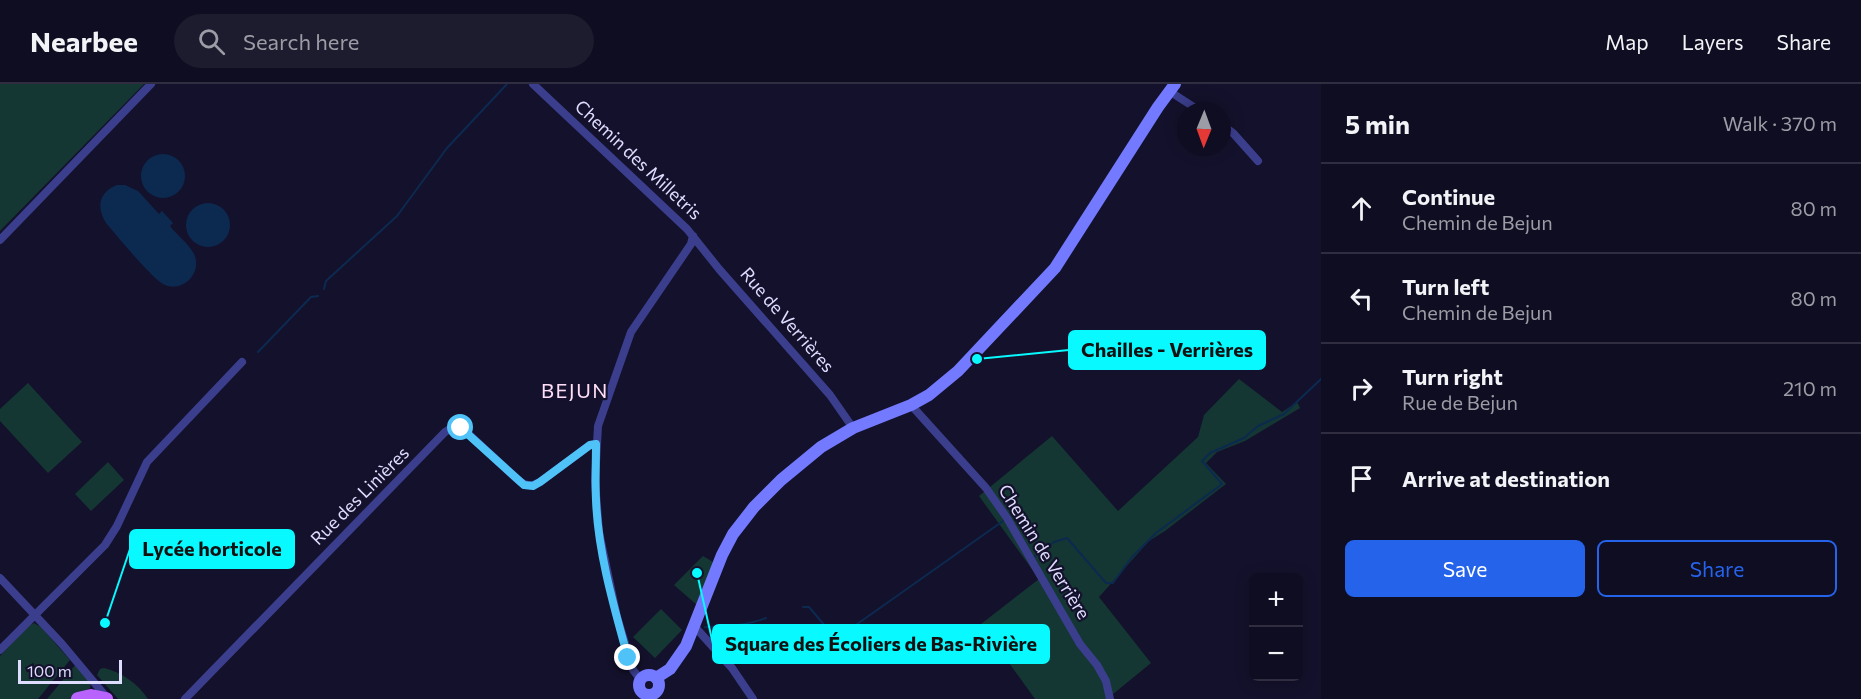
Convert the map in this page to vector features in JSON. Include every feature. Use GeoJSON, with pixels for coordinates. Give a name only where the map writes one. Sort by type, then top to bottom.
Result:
{"type":"FeatureCollection","features":[{"type":"Feature","properties":{"kind":"main road"},"geometry":{"type":"LineString","coordinates":[[88,692],[107,699]]}},
{"type":"Feature","properties":{"kind":"street"},"geometry":{"type":"LineString","coordinates":[[0,240],[151,84]]}},
{"type":"Feature","properties":{"kind":"street","name":"Chemin des Milletris"},"geometry":{"type":"LineString","coordinates":[[533,84],[693,236]]}},
{"type":"Feature","properties":{"kind":"street"},"geometry":{"type":"LineString","coordinates":[[656,678],[676,662],[687,646],[714,573],[733,534],[754,507],[781,480],[821,447],[853,428],[911,405],[944,383],[1055,268],[1172,88],[1189,102]]}},
{"type":"Feature","properties":{"kind":"street"},"geometry":{"type":"LineString","coordinates":[[1231,132],[1258,160]]}},
{"type":"Feature","properties":{"kind":"street"},"geometry":{"type":"LineString","coordinates":[[640,680],[648,675],[656,678],[659,682],[658,689],[653,695],[645,697],[640,690],[640,680],[628,658],[606,571],[596,502],[598,426],[631,332],[691,244],[693,236]]}},
{"type":"Feature","properties":{"kind":"street","name":"Rue de Verrières"},"geometry":{"type":"LineString","coordinates":[[693,236],[719,269],[830,395],[853,428]]}},
{"type":"Feature","properties":{"kind":"street"},"geometry":{"type":"LineString","coordinates":[[0,650],[105,545],[117,526],[147,462],[242,362]]}},
{"type":"Feature","properties":{"kind":"street","name":"Chemin de Verrière"},"geometry":{"type":"LineString","coordinates":[[911,405],[986,488],[1007,518],[1080,644],[1097,665],[1106,681],[1110,699]]}},
{"type":"Feature","properties":{"kind":"street","name":"Rue des Linières"},"geometry":{"type":"LineString","coordinates":[[185,699],[445,432],[455,426],[461,428],[524,485],[533,486],[590,445],[596,444]]}},
{"type":"Feature","properties":{"kind":"street"},"geometry":{"type":"LineString","coordinates":[[0,578],[35,614],[88,692]]}},
{"type":"Feature","properties":{"kind":"street"},"geometry":{"type":"LineString","coordinates":[[695,627],[732,668],[753,699]]}},
{"type":"Feature","properties":{"kind":"green space"},"geometry":{"type":"Polygon","coordinates":[[[0,84],[144,84],[0,231],[0,84]]]}},
{"type":"Feature","properties":{"kind":"green space"},"geometry":{"type":"Polygon","coordinates":[[[1239,379],[1282,412],[1297,402],[1300,408],[1245,441],[1217,452],[1206,463],[1226,484],[1149,541],[1099,597],[1151,663],[1107,699],[1035,699],[981,624],[1039,579],[979,496],[1052,436],[1118,511],[1198,437],[1204,415],[1239,379]]]}},
{"type":"Feature","properties":{"kind":"green space"},"geometry":{"type":"Polygon","coordinates":[[[28,383],[82,442],[48,473],[0,421],[0,409],[28,383]]]}},
{"type":"Feature","properties":{"kind":"green space"},"geometry":{"type":"Polygon","coordinates":[[[108,462],[124,480],[91,511],[75,494],[108,462]]]}},
{"type":"Feature","properties":{"kind":"green space"},"geometry":{"type":"Polygon","coordinates":[[[703,556],[713,562],[698,606],[674,585],[703,556]]]}},
{"type":"Feature","properties":{"kind":"green space"},"geometry":{"type":"Polygon","coordinates":[[[661,609],[682,630],[655,658],[633,637],[661,609]]]}},
{"type":"Feature","properties":{"kind":"green space"},"geometry":{"type":"Polygon","coordinates":[[[34,623],[41,627],[70,660],[38,699],[0,699],[0,656],[28,626],[34,623]]]}},
{"type":"Feature","properties":{"kind":"green space"},"geometry":{"type":"Polygon","coordinates":[[[76,664],[91,683],[90,688],[71,699],[47,699],[76,664]]]}},
{"type":"Feature","properties":{"kind":"green space"},"geometry":{"type":"Polygon","coordinates":[[[104,668],[129,679],[148,699],[118,699],[97,675],[100,669],[104,668]]]}},
{"type":"Feature","properties":{"kind":"water"},"geometry":{"type":"Polygon","coordinates":[[[163,154],[179,160],[185,176],[179,192],[163,198],[147,192],[141,176],[147,160],[163,154]]]}},
{"type":"Feature","properties":{"kind":"water"},"geometry":{"type":"Polygon","coordinates":[[[117,185],[125,185],[138,191],[159,214],[162,211],[173,223],[170,226],[192,250],[196,268],[184,284],[170,286],[157,280],[106,223],[101,211],[101,201],[106,192],[117,185]]]}},
{"type":"Feature","properties":{"kind":"water"},"geometry":{"type":"Polygon","coordinates":[[[208,203],[217,204],[224,209],[229,216],[229,234],[224,241],[217,246],[208,247],[199,246],[192,241],[187,234],[186,225],[187,216],[192,209],[199,204],[208,203]]]}},
{"type":"Feature","properties":{"kind":"waterway"},"geometry":{"type":"LineString","coordinates":[[324,289],[326,281],[397,216],[447,148],[507,84]]}},
{"type":"Feature","properties":{"kind":"waterway"},"geometry":{"type":"LineString","coordinates":[[258,352],[311,297],[318,296]]}},
{"type":"Feature","properties":{"kind":"waterway"},"geometry":{"type":"LineString","coordinates":[[1034,557],[1054,542],[1067,538],[1106,583],[1113,583],[1132,557],[1156,533],[1222,484],[1202,461],[1210,453],[1244,438],[1258,426],[1284,414],[1321,379]]}},
{"type":"Feature","properties":{"kind":"waterway"},"geometry":{"type":"LineString","coordinates":[[803,607],[809,607],[836,639],[1003,521]]}},
{"type":"Feature","properties":{"kind":"waterway"},"geometry":{"type":"LineString","coordinates":[[705,627],[743,624],[766,618]]}},
{"type":"Feature","properties":{"kind":"place","name":"Chailles - Verrières"},"geometry":{"type":"Point","coordinates":[977,359]}},
{"type":"Feature","properties":{"kind":"place","name":"Square des Écoliers de Bas-Rivière"},"geometry":{"type":"Point","coordinates":[697,573]}},
{"type":"Feature","properties":{"kind":"place","name":"Lycée horticole"},"geometry":{"type":"Point","coordinates":[105,623]}},
{"type":"Feature","properties":{"kind":"district","name":"BEJUN"},"geometry":{"type":"Point","coordinates":[575,391]}},
{"type":"Feature","properties":{"kind":"route"},"geometry":{"type":"LineString","coordinates":[[461,428],[524,485],[533,486],[590,445],[596,444],[595,481],[599,532],[606,571],[628,658]]}}]}
